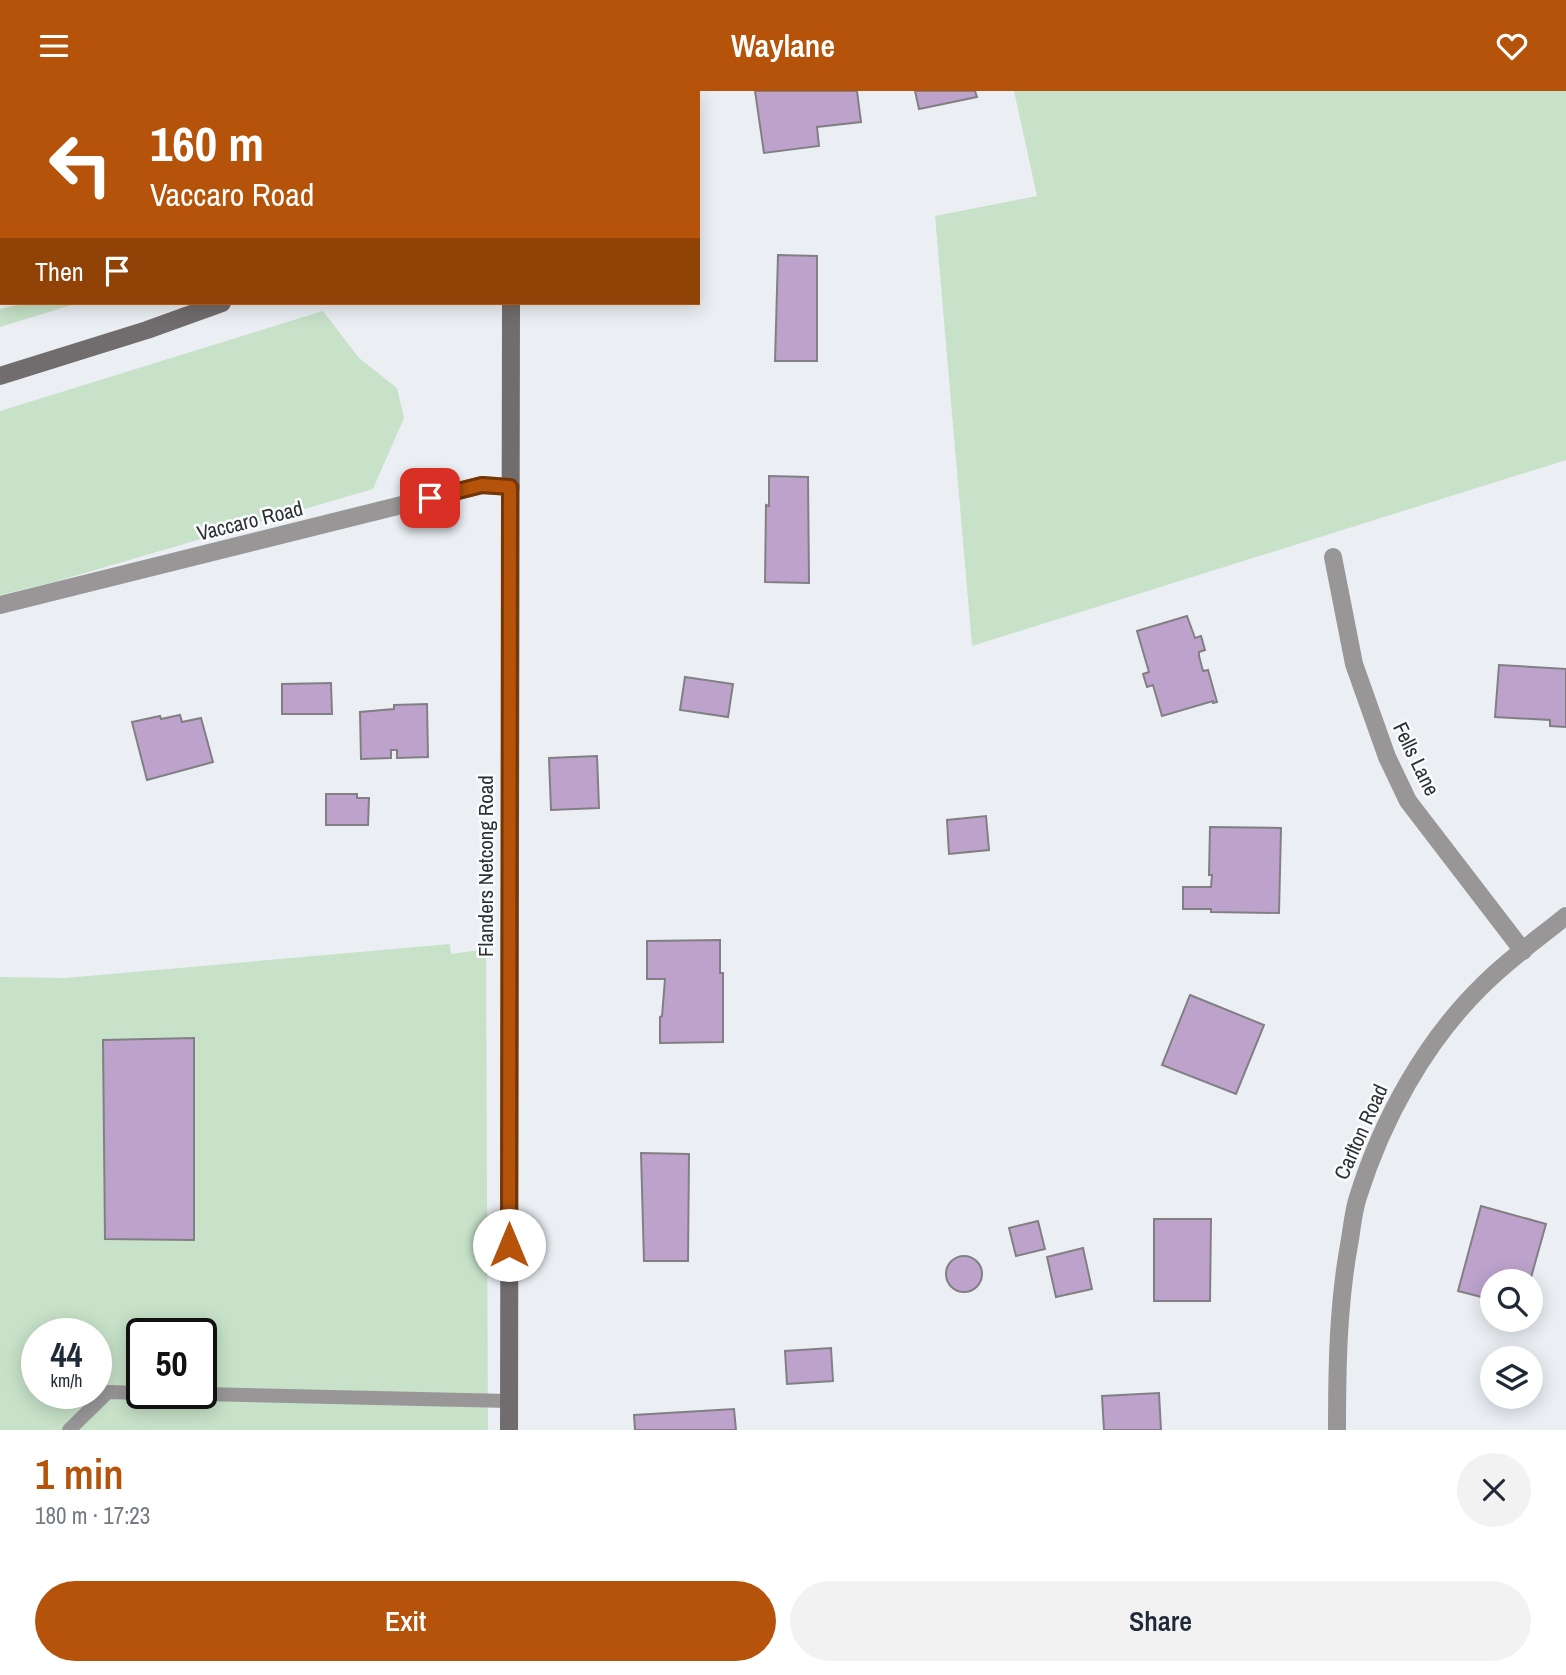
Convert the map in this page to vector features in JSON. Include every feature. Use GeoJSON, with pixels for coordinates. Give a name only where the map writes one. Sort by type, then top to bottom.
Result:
{"type":"FeatureCollection","features":[{"type":"Feature","properties":{"kind":"main road"},"geometry":{"type":"LineString","coordinates":[[0,376],[147,330],[216,305]]}},
{"type":"Feature","properties":{"kind":"main road","name":"Flanders Netcong Road"},"geometry":{"type":"LineString","coordinates":[[509,1430],[511,305]]}},
{"type":"Feature","properties":{"kind":"street","name":"Vaccaro Road"},"geometry":{"type":"LineString","coordinates":[[0,605],[482,485],[510,487]]}},
{"type":"Feature","properties":{"kind":"street","name":"Fells Lane"},"geometry":{"type":"LineString","coordinates":[[1333,557],[1354,664],[1387,757],[1408,801],[1523,951]]}},
{"type":"Feature","properties":{"kind":"street","name":"Carlton Road"},"geometry":{"type":"LineString","coordinates":[[1337,1430],[1338,1332],[1343,1280],[1357,1199],[1383,1134],[1412,1075],[1447,1026],[1483,984],[1566,916]]}},
{"type":"Feature","properties":{"kind":"lane"},"geometry":{"type":"LineString","coordinates":[[69,1430],[108,1392],[126,1392]]}},
{"type":"Feature","properties":{"kind":"lane"},"geometry":{"type":"LineString","coordinates":[[217,1394],[509,1401]]}},
{"type":"Feature","properties":{"kind":"green space"},"geometry":{"type":"Polygon","coordinates":[[[1014,91],[1566,91],[1566,460],[972,646],[935,216],[1037,196],[1014,91]]]}},
{"type":"Feature","properties":{"kind":"green space"},"geometry":{"type":"Polygon","coordinates":[[[18,305],[72,305],[0,327],[0,309],[18,305]]]}},
{"type":"Feature","properties":{"kind":"green space"},"geometry":{"type":"Polygon","coordinates":[[[323,311],[359,358],[397,388],[404,418],[373,489],[54,582],[0,595],[0,411],[323,311]]]}},
{"type":"Feature","properties":{"kind":"green space"},"geometry":{"type":"Polygon","coordinates":[[[450,944],[451,954],[486,949],[488,1430],[0,1430],[0,977],[65,978],[450,944]]]}},
{"type":"Feature","properties":{"kind":"building"},"geometry":{"type":"Polygon","coordinates":[[[755,91],[857,91],[861,122],[817,127],[819,146],[764,153],[755,91]]]}},
{"type":"Feature","properties":{"kind":"building"},"geometry":{"type":"Polygon","coordinates":[[[915,91],[975,91],[977,97],[919,109],[915,91]]]}},
{"type":"Feature","properties":{"kind":"building"},"geometry":{"type":"Polygon","coordinates":[[[778,255],[817,256],[817,361],[775,361],[778,255]]]}},
{"type":"Feature","properties":{"kind":"building"},"geometry":{"type":"Polygon","coordinates":[[[769,476],[808,477],[809,583],[765,582],[769,476]]]}},
{"type":"Feature","properties":{"kind":"building"},"geometry":{"type":"Polygon","coordinates":[[[1187,616],[1195,638],[1201,636],[1205,650],[1199,652],[1199,656],[1203,671],[1208,670],[1217,702],[1162,716],[1153,685],[1147,687],[1143,674],[1149,672],[1137,631],[1187,616]]]}},
{"type":"Feature","properties":{"kind":"building"},"geometry":{"type":"Polygon","coordinates":[[[1499,665],[1566,669],[1566,727],[1550,726],[1550,720],[1495,717],[1499,665]]]}},
{"type":"Feature","properties":{"kind":"building"},"geometry":{"type":"Polygon","coordinates":[[[685,677],[733,684],[728,717],[680,710],[685,677]]]}},
{"type":"Feature","properties":{"kind":"building"},"geometry":{"type":"Polygon","coordinates":[[[331,683],[332,714],[282,714],[282,684],[331,683]]]}},
{"type":"Feature","properties":{"kind":"building"},"geometry":{"type":"Polygon","coordinates":[[[427,704],[428,757],[397,758],[397,750],[391,750],[391,758],[361,759],[360,712],[394,709],[394,705],[427,704]]]}},
{"type":"Feature","properties":{"kind":"building"},"geometry":{"type":"Polygon","coordinates":[[[180,715],[182,722],[201,718],[213,762],[147,780],[132,722],[180,715]]]}},
{"type":"Feature","properties":{"kind":"building"},"geometry":{"type":"Polygon","coordinates":[[[597,756],[599,808],[551,810],[549,758],[597,756]]]}},
{"type":"Feature","properties":{"kind":"building"},"geometry":{"type":"Polygon","coordinates":[[[326,794],[357,794],[357,798],[369,798],[368,825],[326,825],[326,794]]]}},
{"type":"Feature","properties":{"kind":"building"},"geometry":{"type":"Polygon","coordinates":[[[986,816],[989,850],[949,854],[947,820],[986,816]]]}},
{"type":"Feature","properties":{"kind":"building"},"geometry":{"type":"Polygon","coordinates":[[[1210,827],[1281,828],[1279,913],[1183,909],[1183,887],[1211,887],[1210,827]]]}},
{"type":"Feature","properties":{"kind":"building"},"geometry":{"type":"Polygon","coordinates":[[[720,940],[723,1042],[660,1043],[665,979],[647,979],[647,941],[720,940]]]}},
{"type":"Feature","properties":{"kind":"building"},"geometry":{"type":"Polygon","coordinates":[[[1190,995],[1264,1025],[1236,1094],[1162,1065],[1190,995]]]}},
{"type":"Feature","properties":{"kind":"building"},"geometry":{"type":"Polygon","coordinates":[[[194,1038],[194,1240],[105,1239],[103,1040],[194,1038]]]}},
{"type":"Feature","properties":{"kind":"building"},"geometry":{"type":"Polygon","coordinates":[[[641,1153],[689,1154],[688,1261],[644,1261],[641,1153]]]}},
{"type":"Feature","properties":{"kind":"building"},"geometry":{"type":"Polygon","coordinates":[[[1481,1206],[1546,1224],[1533,1269],[1480,1269],[1480,1297],[1458,1291],[1481,1206]]]}},
{"type":"Feature","properties":{"kind":"building"},"geometry":{"type":"Polygon","coordinates":[[[1154,1219],[1211,1219],[1210,1301],[1154,1301],[1154,1219]]]}},
{"type":"Feature","properties":{"kind":"building"},"geometry":{"type":"Polygon","coordinates":[[[1038,1221],[1045,1249],[1016,1256],[1009,1228],[1038,1221]]]}},
{"type":"Feature","properties":{"kind":"building"},"geometry":{"type":"Polygon","coordinates":[[[1083,1248],[1092,1289],[1056,1297],[1047,1257],[1083,1248]]]}},
{"type":"Feature","properties":{"kind":"building"},"geometry":{"type":"Polygon","coordinates":[[[964,1256],[977,1261],[982,1274],[977,1287],[964,1292],[951,1287],[946,1274],[951,1261],[964,1256]]]}},
{"type":"Feature","properties":{"kind":"building"},"geometry":{"type":"Polygon","coordinates":[[[831,1348],[833,1381],[787,1384],[785,1351],[831,1348]]]}},
{"type":"Feature","properties":{"kind":"building"},"geometry":{"type":"Polygon","coordinates":[[[1159,1393],[1161,1430],[1104,1430],[1102,1396],[1159,1393]]]}},
{"type":"Feature","properties":{"kind":"building"},"geometry":{"type":"Polygon","coordinates":[[[734,1409],[736,1430],[635,1430],[634,1415],[734,1409]]]}},
{"type":"Feature","properties":{"kind":"route"},"geometry":{"type":"LineString","coordinates":[[430,498],[482,485],[510,487],[509,1245]]}}]}
